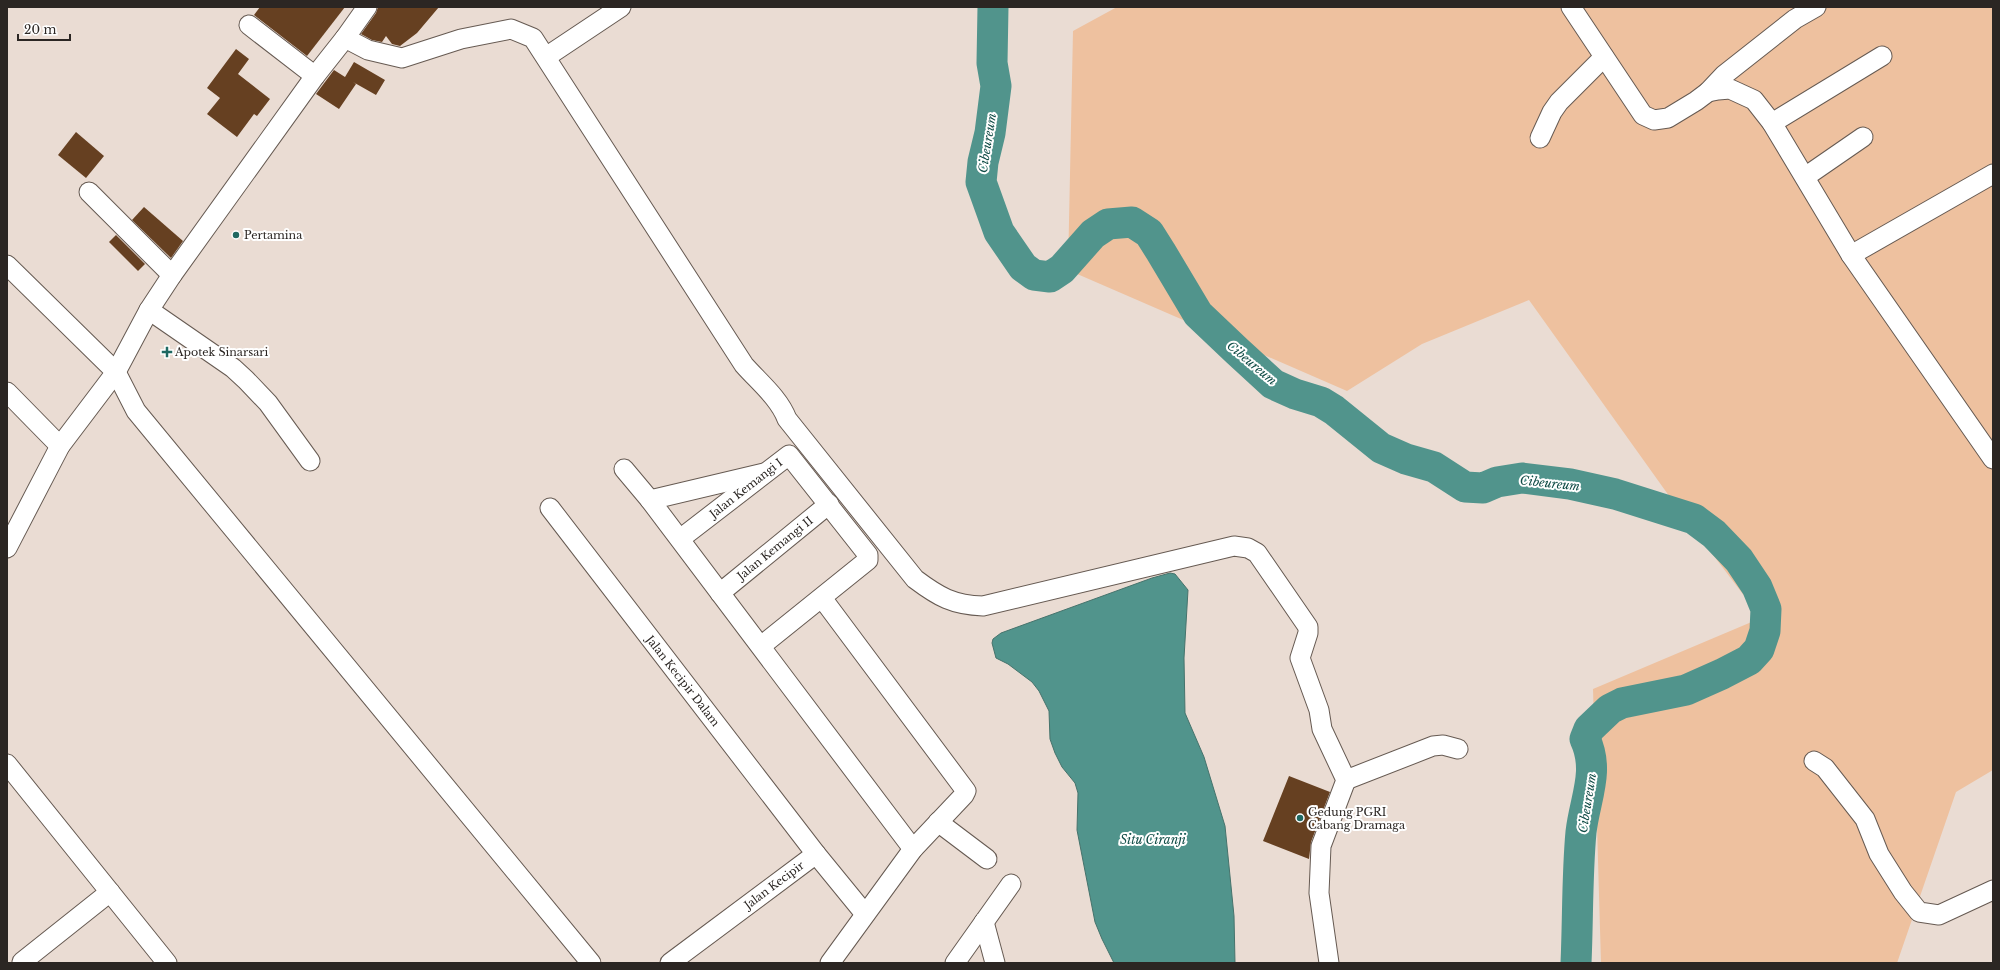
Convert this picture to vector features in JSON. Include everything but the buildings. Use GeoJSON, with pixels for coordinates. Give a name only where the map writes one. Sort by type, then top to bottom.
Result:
{"type":"FeatureCollection","features":[{"type":"Feature","properties":{"kind":"street"},"geometry":{"type":"LineString","coordinates":[[7,548],[60,446],[116,372],[149,310],[172,275],[315,76],[346,38],[367,7]]}},
{"type":"Feature","properties":{"kind":"street"},"geometry":{"type":"LineString","coordinates":[[546,57],[621,7]]}},
{"type":"Feature","properties":{"kind":"street"},"geometry":{"type":"LineString","coordinates":[[1571,7],[1643,114],[1654,120],[1668,118],[1696,101],[1708,92],[1724,75],[1795,19],[1816,7]]}},
{"type":"Feature","properties":{"kind":"street"},"geometry":{"type":"LineString","coordinates":[[249,25],[315,76]]}},
{"type":"Feature","properties":{"kind":"street"},"geometry":{"type":"LineString","coordinates":[[346,38],[368,50],[402,58],[461,39],[510,29],[533,38],[744,365],[768,390],[784,411],[787,419],[916,579],[933,592],[950,601],[966,605],[984,606],[1234,546],[1248,548],[1257,553],[1308,627],[1308,633],[1300,658],[1319,710],[1322,729],[1346,780],[1322,846],[1319,893],[1329,963]]}},
{"type":"Feature","properties":{"kind":"street"},"geometry":{"type":"LineString","coordinates":[[1772,123],[1882,56]]}},
{"type":"Feature","properties":{"kind":"street"},"geometry":{"type":"LineString","coordinates":[[1540,138],[1552,112],[1559,102],[1604,57]]}},
{"type":"Feature","properties":{"kind":"street"},"geometry":{"type":"LineString","coordinates":[[1708,92],[1730,89],[1741,93],[1754,100],[1772,123],[1851,255],[1993,459]]}},
{"type":"Feature","properties":{"kind":"street"},"geometry":{"type":"LineString","coordinates":[[1805,177],[1863,137]]}},
{"type":"Feature","properties":{"kind":"street"},"geometry":{"type":"LineString","coordinates":[[1851,255],[1993,174]]}},
{"type":"Feature","properties":{"kind":"street"},"geometry":{"type":"LineString","coordinates":[[89,192],[172,275]]}},
{"type":"Feature","properties":{"kind":"street"},"geometry":{"type":"LineString","coordinates":[[7,265],[116,372],[136,411],[591,963]]}},
{"type":"Feature","properties":{"kind":"street"},"geometry":{"type":"LineString","coordinates":[[149,310],[233,368],[246,380],[268,403],[310,461]]}},
{"type":"Feature","properties":{"kind":"street"},"geometry":{"type":"LineString","coordinates":[[7,392],[60,446]]}},
{"type":"Feature","properties":{"kind":"street","name":"Jalan Kemangi I"},"geometry":{"type":"LineString","coordinates":[[680,539],[764,473],[790,455],[829,504]]}},
{"type":"Feature","properties":{"kind":"street"},"geometry":{"type":"LineString","coordinates":[[624,469],[680,539],[913,849]]}},
{"type":"Feature","properties":{"kind":"street"},"geometry":{"type":"LineString","coordinates":[[650,500],[764,473]]}},
{"type":"Feature","properties":{"kind":"street"},"geometry":{"type":"LineString","coordinates":[[761,646],[822,598],[869,558],[829,504]]}},
{"type":"Feature","properties":{"kind":"street","name":"Jalan Kemangi II"},"geometry":{"type":"LineString","coordinates":[[720,593],[829,504]]}},
{"type":"Feature","properties":{"kind":"street","name":"Jalan Kecipir Dalam"},"geometry":{"type":"LineString","coordinates":[[550,508],[816,854]]}},
{"type":"Feature","properties":{"kind":"street"},"geometry":{"type":"LineString","coordinates":[[822,598],[965,788],[964,795],[913,849],[830,963]]}},
{"type":"Feature","properties":{"kind":"street"},"geometry":{"type":"LineString","coordinates":[[1346,780],[1433,746],[1443,745],[1458,749]]}},
{"type":"Feature","properties":{"kind":"street"},"geometry":{"type":"LineString","coordinates":[[1814,761],[1825,768],[1865,819],[1879,854],[1903,892],[1919,912],[1940,914],[1993,890]]}},
{"type":"Feature","properties":{"kind":"street"},"geometry":{"type":"LineString","coordinates":[[7,764],[110,892],[160,961]]}},
{"type":"Feature","properties":{"kind":"street"},"geometry":{"type":"LineString","coordinates":[[938,822],[987,859]]}},
{"type":"Feature","properties":{"kind":"street"},"geometry":{"type":"LineString","coordinates":[[816,854],[865,914]]}},
{"type":"Feature","properties":{"kind":"street","name":"Jalan Kecipir"},"geometry":{"type":"LineString","coordinates":[[670,963],[816,854]]}},
{"type":"Feature","properties":{"kind":"street"},"geometry":{"type":"LineString","coordinates":[[954,963],[1011,884]]}},
{"type":"Feature","properties":{"kind":"street"},"geometry":{"type":"LineString","coordinates":[[22,962],[110,892]]}},
{"type":"Feature","properties":{"kind":"street"},"geometry":{"type":"LineString","coordinates":[[984,922],[991,960]]}},
{"type":"Feature","properties":{"kind":"shaded area"},"geometry":{"type":"Polygon","coordinates":[[[1117,7],[1993,7],[1993,770],[1956,792],[1897,963],[1601,963],[1593,689],[1761,618],[1682,514],[1529,300],[1422,344],[1347,391],[1068,270],[1073,31],[1117,7]]]}},
{"type":"Feature","properties":{"kind":"water","name":"Situ Ciranji"},"geometry":{"type":"Polygon","coordinates":[[[1170,573],[1175,574],[1188,590],[1184,658],[1185,713],[1204,757],[1225,826],[1234,916],[1235,963],[1114,963],[1095,922],[1077,830],[1078,793],[1075,783],[1062,767],[1050,739],[1049,711],[1039,691],[1032,682],[1008,664],[996,658],[992,643],[993,639],[1001,633],[1152,578],[1170,573]]]}},
{"type":"Feature","properties":{"kind":"waterway","name":"Cibeureum"},"geometry":{"type":"LineString","coordinates":[[993,7],[992,63],[996,86],[990,133],[983,162],[981,182],[999,232],[1023,267],[1034,275],[1050,277],[1062,269],[1093,234],[1108,224],[1132,222],[1149,233],[1198,314],[1273,384],[1295,394],[1321,402],[1334,410],[1381,448],[1406,459],[1434,467],[1465,487],[1483,488],[1497,482],[1522,478],[1570,484],[1615,494],[1694,519],[1714,534],[1739,560],[1757,587],[1766,609],[1765,631],[1759,649],[1749,660],[1686,690],[1622,703],[1610,709],[1589,729],[1585,739],[1591,762],[1591,774],[1581,832],[1576,963]]}},
{"type":"Feature","properties":{"kind":"place","name":"Pertamina"},"geometry":{"type":"Point","coordinates":[236,235]}},
{"type":"Feature","properties":{"kind":"place","name":"Apotek Sinarsari"},"geometry":{"type":"Point","coordinates":[167,352]}},
{"type":"Feature","properties":{"kind":"place","name":"Gedung PGRI Cabang Dramaga"},"geometry":{"type":"Point","coordinates":[1300,818]}}]}
